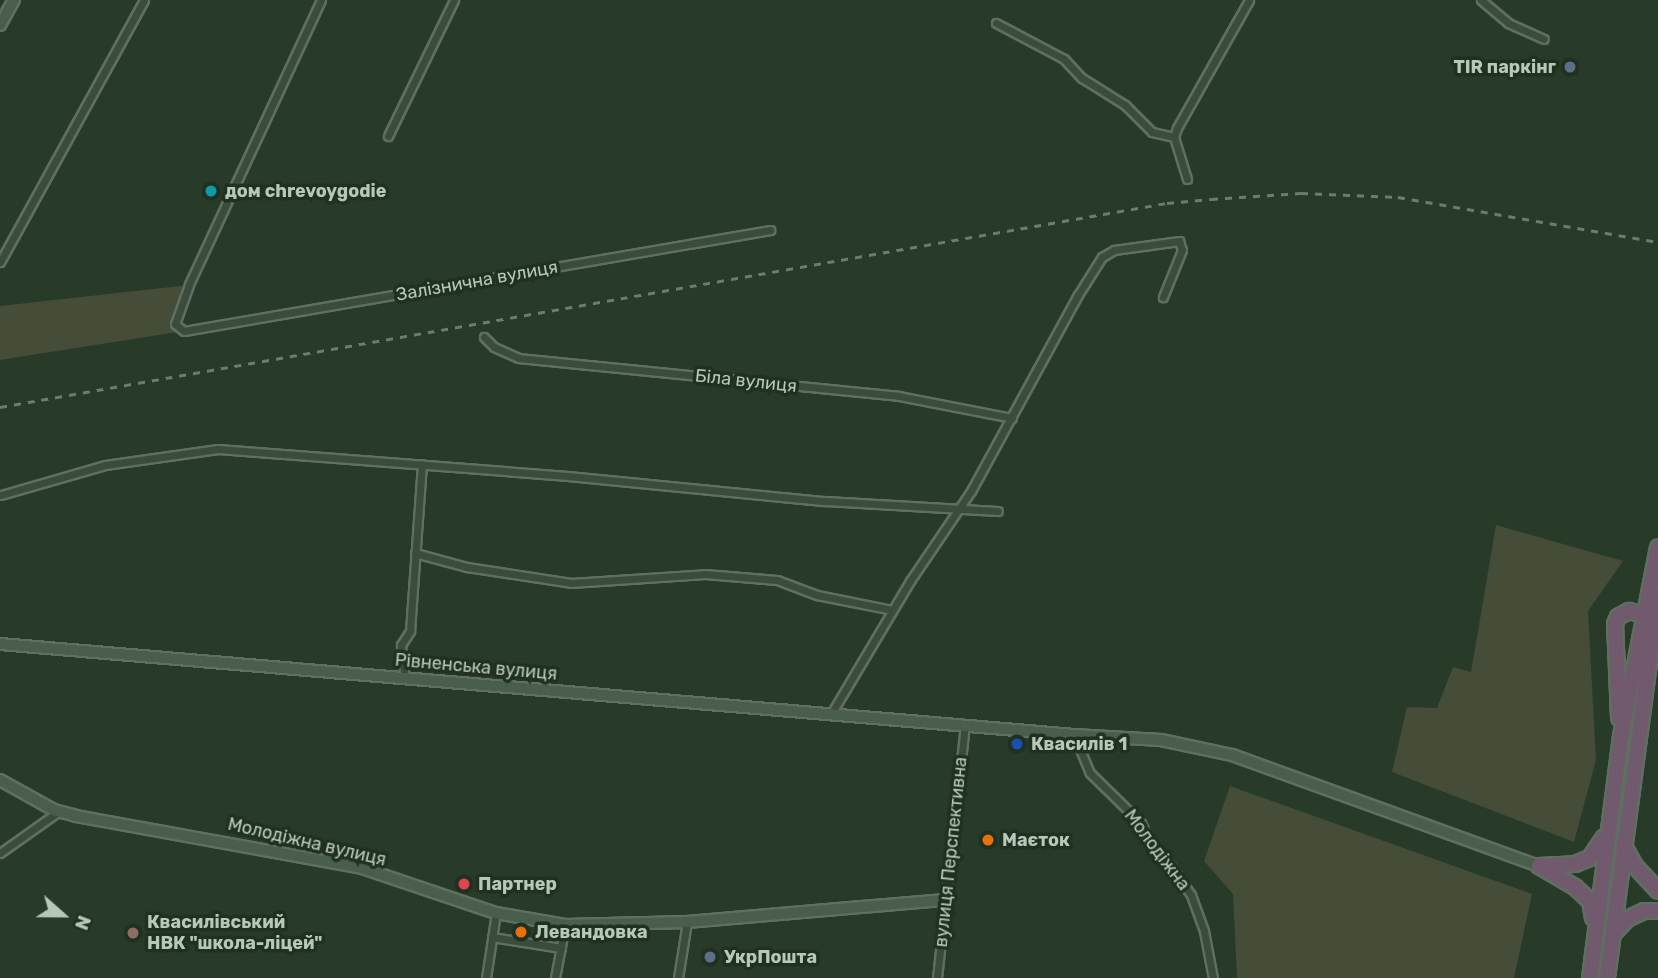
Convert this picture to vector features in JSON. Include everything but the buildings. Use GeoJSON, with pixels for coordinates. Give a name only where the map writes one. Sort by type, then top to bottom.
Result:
{"type":"FeatureCollection","features":[{"type":"Feature","properties":{"kind":"highway"},"geometry":{"type":"LineString","coordinates":[[1590,978],[1621,736],[1658,548]]}},
{"type":"Feature","properties":{"kind":"highway"},"geometry":{"type":"LineString","coordinates":[[1607,978],[1658,597]]}},
{"type":"Feature","properties":{"kind":"highway"},"geometry":{"type":"LineString","coordinates":[[1621,736],[1613,638],[1615,624],[1618,617],[1629,611],[1643,615]]}},
{"type":"Feature","properties":{"kind":"highway"},"geometry":{"type":"LineString","coordinates":[[1643,615],[1652,640]]}},
{"type":"Feature","properties":{"kind":"highway"},"geometry":{"type":"LineString","coordinates":[[1539,866],[1575,864],[1590,858],[1598,850],[1609,826]]}},
{"type":"Feature","properties":{"kind":"highway"},"geometry":{"type":"LineString","coordinates":[[1624,846],[1643,877],[1658,891]]}},
{"type":"Feature","properties":{"kind":"highway"},"geometry":{"type":"LineString","coordinates":[[1539,866],[1575,887],[1590,901],[1593,911],[1594,946]]}},
{"type":"Feature","properties":{"kind":"highway"},"geometry":{"type":"LineString","coordinates":[[1612,934],[1636,914],[1658,911]]}},
{"type":"Feature","properties":{"kind":"main road"},"geometry":{"type":"LineString","coordinates":[[0,25],[14,0]]}},
{"type":"Feature","properties":{"kind":"main road","name":"Рівненська вулиця"},"geometry":{"type":"LineString","coordinates":[[0,644],[1074,735],[1161,740],[1232,755],[1539,866]]}},
{"type":"Feature","properties":{"kind":"main road","name":"Молодіжна вулиця"},"geometry":{"type":"LineString","coordinates":[[0,780],[60,811],[362,868],[496,913],[565,925],[687,922],[946,900]]}},
{"type":"Feature","properties":{"kind":"street"},"geometry":{"type":"LineString","coordinates":[[0,262],[145,0]]}},
{"type":"Feature","properties":{"kind":"street","name":"Залізнична вулиця"},"geometry":{"type":"LineString","coordinates":[[321,0],[189,285],[175,324],[184,331],[770,230]]}},
{"type":"Feature","properties":{"kind":"street"},"geometry":{"type":"LineString","coordinates":[[388,136],[437,28],[454,0]]}},
{"type":"Feature","properties":{"kind":"street"},"geometry":{"type":"LineString","coordinates":[[1187,180],[1174,137],[1249,0]]}},
{"type":"Feature","properties":{"kind":"street"},"geometry":{"type":"LineString","coordinates":[[1481,0],[1508,23],[1544,39]]}},
{"type":"Feature","properties":{"kind":"street"},"geometry":{"type":"LineString","coordinates":[[996,23],[1064,59],[1082,78],[1125,105],[1152,132],[1174,137]]}},
{"type":"Feature","properties":{"kind":"street"},"geometry":{"type":"LineString","coordinates":[[831,714],[892,610],[959,509],[1078,295],[1102,257],[1114,250],[1179,241],[1182,250],[1163,297]]}},
{"type":"Feature","properties":{"kind":"street","name":"Біла вулиця"},"geometry":{"type":"LineString","coordinates":[[484,337],[494,347],[519,358],[899,396],[1012,418]]}},
{"type":"Feature","properties":{"kind":"street"},"geometry":{"type":"LineString","coordinates":[[1,495],[104,465],[218,449],[422,464],[825,501],[998,511]]}},
{"type":"Feature","properties":{"kind":"street"},"geometry":{"type":"LineString","coordinates":[[405,679],[401,645],[410,631],[422,464]]}},
{"type":"Feature","properties":{"kind":"street"},"geometry":{"type":"LineString","coordinates":[[415,553],[467,567],[571,583],[705,574],[777,580],[817,595],[892,610]]}},
{"type":"Feature","properties":{"kind":"street","name":"вулиця Перспективна"},"geometry":{"type":"LineString","coordinates":[[937,978],[965,725]]}},
{"type":"Feature","properties":{"kind":"street","name":"Молодіжна"},"geometry":{"type":"LineString","coordinates":[[1074,735],[1090,773],[1141,823],[1152,847],[1170,865],[1191,895],[1204,931],[1213,978]]}},
{"type":"Feature","properties":{"kind":"street"},"geometry":{"type":"LineString","coordinates":[[0,853],[60,811]]}},
{"type":"Feature","properties":{"kind":"street"},"geometry":{"type":"LineString","coordinates":[[486,978],[496,913]]}},
{"type":"Feature","properties":{"kind":"street"},"geometry":{"type":"LineString","coordinates":[[678,978],[687,922]]}},
{"type":"Feature","properties":{"kind":"street"},"geometry":{"type":"LineString","coordinates":[[555,978],[565,925]]}},
{"type":"Feature","properties":{"kind":"street"},"geometry":{"type":"LineString","coordinates":[[492,937],[561,948]]}},
{"type":"Feature","properties":{"kind":"green space"},"geometry":{"type":"Polygon","coordinates":[[[189,285],[175,324],[184,331],[0,360],[0,306],[189,285]]]}},
{"type":"Feature","properties":{"kind":"green space"},"geometry":{"type":"Polygon","coordinates":[[[1496,525],[1623,561],[1588,611],[1596,760],[1574,842],[1392,772],[1407,707],[1437,708],[1453,667],[1471,672],[1496,525]]]}},
{"type":"Feature","properties":{"kind":"green space"},"geometry":{"type":"Polygon","coordinates":[[[1230,786],[1532,894],[1514,978],[1237,978],[1233,894],[1204,861],[1230,786]]]}},
{"type":"Feature","properties":{"kind":"green space"},"geometry":{"type":"Polygon","coordinates":[[[535,927],[559,929],[559,940],[554,943],[533,940],[535,927]]]}},
{"type":"Feature","properties":{"kind":"railway"},"geometry":{"type":"LineString","coordinates":[[0,407],[1167,203],[1301,193],[1398,197],[1658,242]]}},
{"type":"Feature","properties":{"kind":"place","name":"TIR паркінг"},"geometry":{"type":"Point","coordinates":[1570,67]}},
{"type":"Feature","properties":{"kind":"place","name":"дом chrevoygodie"},"geometry":{"type":"Point","coordinates":[211,191]}},
{"type":"Feature","properties":{"kind":"place","name":"Квасилів 1"},"geometry":{"type":"Point","coordinates":[1017,744]}},
{"type":"Feature","properties":{"kind":"place","name":"Маєток"},"geometry":{"type":"Point","coordinates":[988,840]}},
{"type":"Feature","properties":{"kind":"place","name":"Партнер"},"geometry":{"type":"Point","coordinates":[464,884]}},
{"type":"Feature","properties":{"kind":"place","name":"Левандовка"},"geometry":{"type":"Point","coordinates":[521,932]}},
{"type":"Feature","properties":{"kind":"place","name":"Квасилівський НВК \"школа-ліцей\""},"geometry":{"type":"Point","coordinates":[133,933]}},
{"type":"Feature","properties":{"kind":"place","name":"УкрПошта"},"geometry":{"type":"Point","coordinates":[710,957]}}]}
